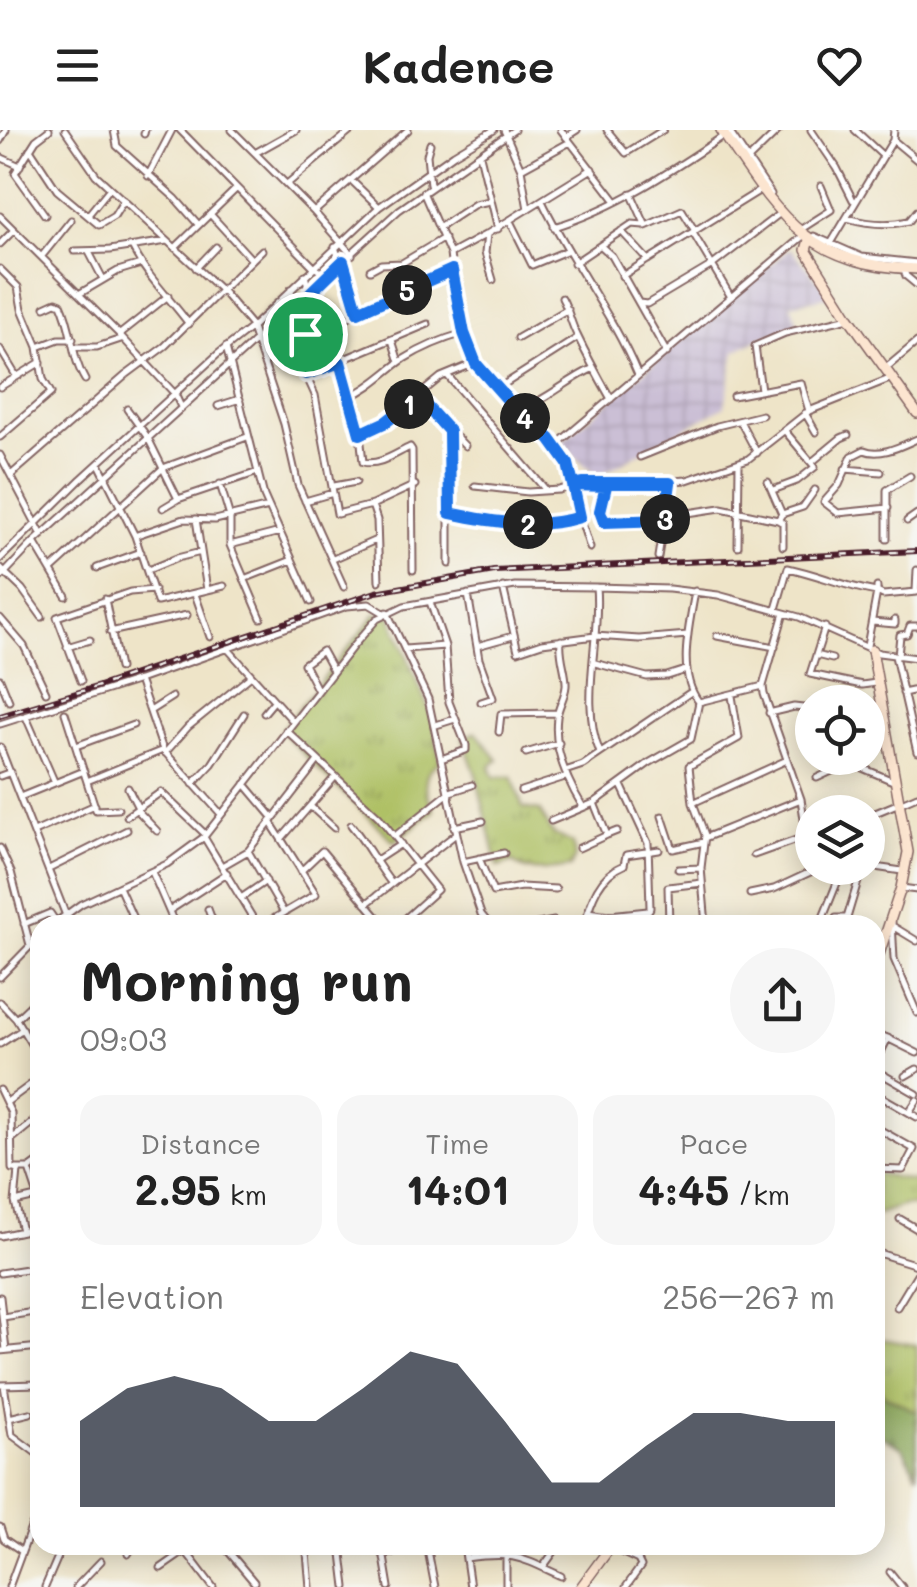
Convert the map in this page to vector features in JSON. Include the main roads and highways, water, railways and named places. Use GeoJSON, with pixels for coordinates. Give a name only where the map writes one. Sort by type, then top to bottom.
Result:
{"type":"FeatureCollection","features":[{"type":"Feature","properties":{"kind":"main road"},"geometry":{"type":"LineString","coordinates":[[727,134],[779,214],[805,238],[849,318],[915,407]]}},
{"type":"Feature","properties":{"kind":"main road"},"geometry":{"type":"LineString","coordinates":[[805,238],[867,265],[917,266]]}},
{"type":"Feature","properties":{"kind":"main road"},"geometry":{"type":"LineString","coordinates":[[869,648],[912,860],[885,926]]}},
{"type":"Feature","properties":{"kind":"main road"},"geometry":{"type":"LineString","coordinates":[[581,1587],[604,1555]]}},
{"type":"Feature","properties":{"kind":"railway"},"geometry":{"type":"LineString","coordinates":[[0,716],[376,592],[494,571],[917,551]]}}]}
